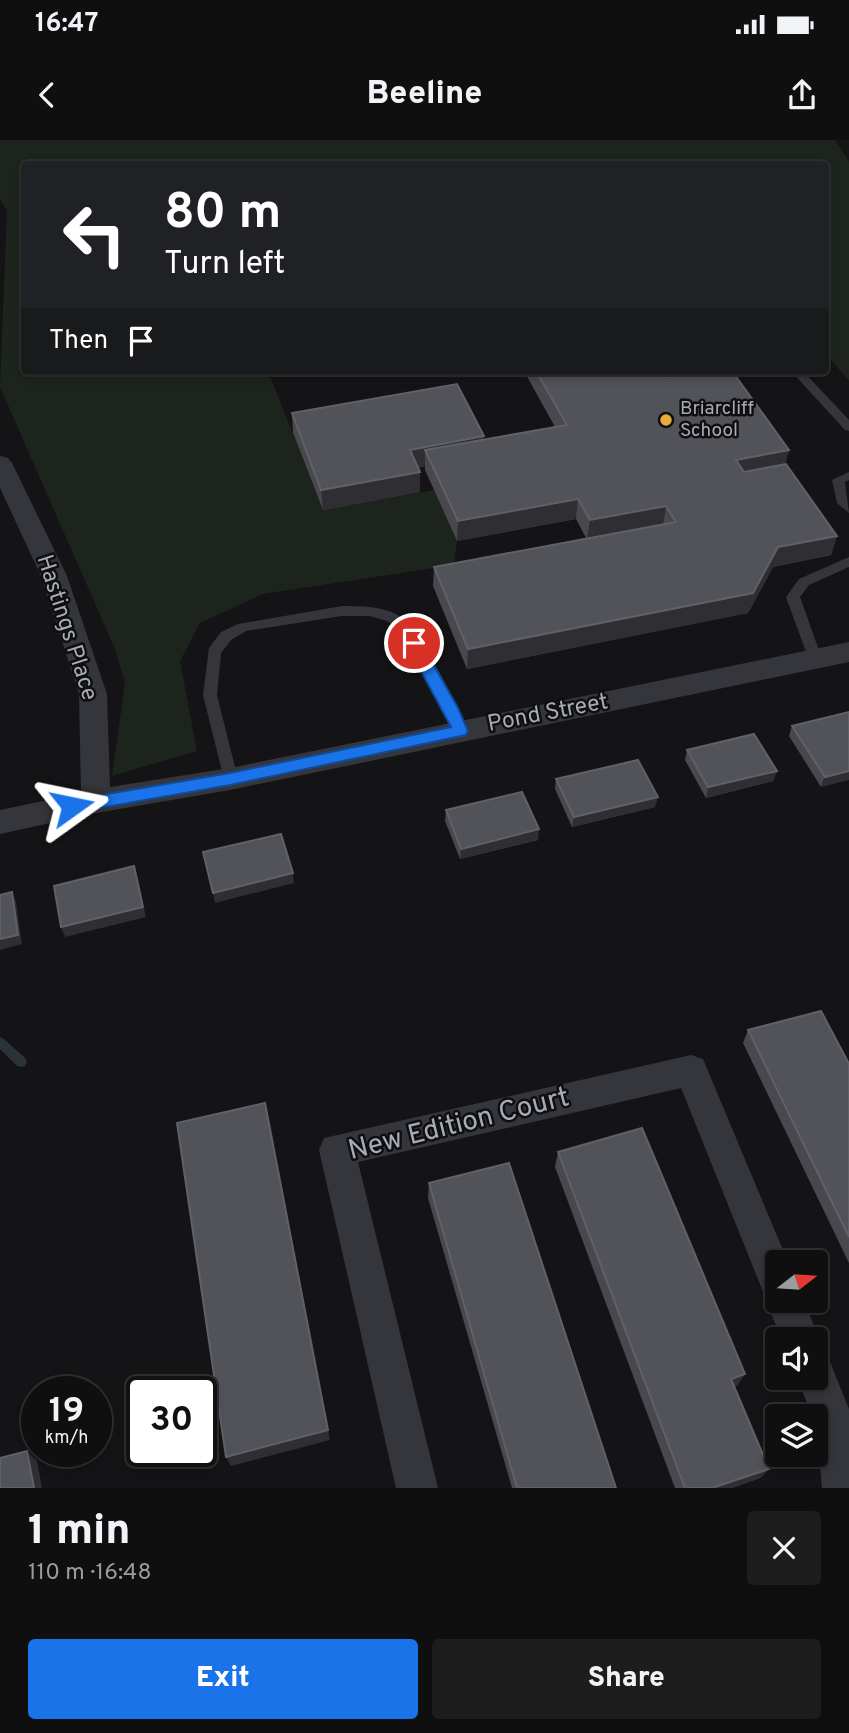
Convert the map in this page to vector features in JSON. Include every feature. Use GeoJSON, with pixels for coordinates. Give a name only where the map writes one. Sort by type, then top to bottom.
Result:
{"type":"FeatureCollection","features":[{"type":"Feature","properties":{"kind":"street","name":"Hastings Place"},"geometry":{"type":"LineString","coordinates":[[0,463],[54,576],[93,694],[96,801]]}},
{"type":"Feature","properties":{"kind":"street","name":"Pond Street"},"geometry":{"type":"LineString","coordinates":[[0,822],[96,801],[230,779],[849,652]]}},
{"type":"Feature","properties":{"kind":"street","name":"New Edition Court"},"geometry":{"type":"LineString","coordinates":[[417,1488],[337,1150],[691,1070],[765,1252]]}},
{"type":"Feature","properties":{"kind":"street"},"geometry":{"type":"LineString","coordinates":[[822,1390],[838,1432],[843,1488]]}},
{"type":"Feature","properties":{"kind":"lane"},"geometry":{"type":"LineString","coordinates":[[801,375],[849,427]]}},
{"type":"Feature","properties":{"kind":"lane"},"geometry":{"type":"LineString","coordinates":[[849,476],[838,480],[843,503],[849,509]]}},
{"type":"Feature","properties":{"kind":"lane"},"geometry":{"type":"LineString","coordinates":[[815,659],[793,597],[804,582],[849,562]]}},
{"type":"Feature","properties":{"kind":"lane"},"geometry":{"type":"LineString","coordinates":[[230,779],[210,695],[214,652],[226,636],[243,627],[342,611],[371,611],[392,618],[406,628],[451,708],[460,731]]}},
{"type":"Feature","properties":{"kind":"shaded area"},"geometry":{"type":"Polygon","coordinates":[[[0,140],[835,140],[849,161],[849,381],[829,358],[829,161],[21,161],[21,375],[270,375],[323,510],[434,490],[457,541],[454,565],[263,594],[200,623],[180,661],[197,751],[112,776],[125,682],[115,649],[0,387],[7,211],[0,199],[0,140]]]}},
{"type":"Feature","properties":{"kind":"building"},"geometry":{"type":"Polygon","coordinates":[[[538,375],[735,375],[789,450],[736,460],[744,472],[786,464],[837,536],[778,547],[753,593],[468,649],[434,567],[676,522],[666,506],[590,520],[578,499],[458,521],[425,450],[567,425],[538,375]]]}},
{"type":"Feature","properties":{"kind":"building"},"geometry":{"type":"Polygon","coordinates":[[[457,384],[484,436],[410,450],[420,472],[321,490],[292,413],[457,384]]]}},
{"type":"Feature","properties":{"kind":"building"},"geometry":{"type":"Polygon","coordinates":[[[849,712],[849,771],[825,777],[792,726],[849,712]]]}},
{"type":"Feature","properties":{"kind":"building"},"geometry":{"type":"Polygon","coordinates":[[[754,734],[777,771],[708,787],[687,750],[754,734]]]}},
{"type":"Feature","properties":{"kind":"building"},"geometry":{"type":"Polygon","coordinates":[[[638,760],[658,797],[574,817],[556,779],[638,760]]]}},
{"type":"Feature","properties":{"kind":"building"},"geometry":{"type":"Polygon","coordinates":[[[522,792],[539,829],[461,849],[446,810],[522,792]]]}},
{"type":"Feature","properties":{"kind":"building"},"geometry":{"type":"Polygon","coordinates":[[[281,834],[293,873],[213,893],[203,852],[281,834]]]}},
{"type":"Feature","properties":{"kind":"building"},"geometry":{"type":"Polygon","coordinates":[[[134,866],[143,907],[61,927],[54,886],[134,866]]]}},
{"type":"Feature","properties":{"kind":"building"},"geometry":{"type":"Polygon","coordinates":[[[12,892],[18,935],[0,939],[0,895],[12,892]]]}},
{"type":"Feature","properties":{"kind":"building"},"geometry":{"type":"Polygon","coordinates":[[[821,1011],[849,1064],[849,1237],[748,1030],[821,1011]]]}},
{"type":"Feature","properties":{"kind":"building"},"geometry":{"type":"Polygon","coordinates":[[[265,1103],[328,1430],[226,1457],[217,1396],[217,1376],[214,1376],[177,1123],[265,1103]]]}},
{"type":"Feature","properties":{"kind":"building"},"geometry":{"type":"Polygon","coordinates":[[[642,1128],[745,1374],[731,1379],[765,1460],[765,1467],[769,1469],[712,1488],[685,1488],[558,1152],[642,1128]]]}},
{"type":"Feature","properties":{"kind":"building"},"geometry":{"type":"Polygon","coordinates":[[[509,1163],[616,1488],[517,1488],[429,1183],[509,1163]]]}},
{"type":"Feature","properties":{"kind":"building"},"geometry":{"type":"Polygon","coordinates":[[[21,1453],[21,1467],[30,1467],[34,1488],[0,1488],[0,1458],[21,1453]]]}},
{"type":"Feature","properties":{"kind":"waterway"},"geometry":{"type":"LineString","coordinates":[[0,1042],[21,1062]]}},
{"type":"Feature","properties":{"kind":"place","name":"Briarcliff School"},"geometry":{"type":"Point","coordinates":[666,420]}},
{"type":"Feature","properties":{"kind":"route"},"geometry":{"type":"LineString","coordinates":[[72,806],[230,779],[460,731],[451,708],[414,643]]}}]}
